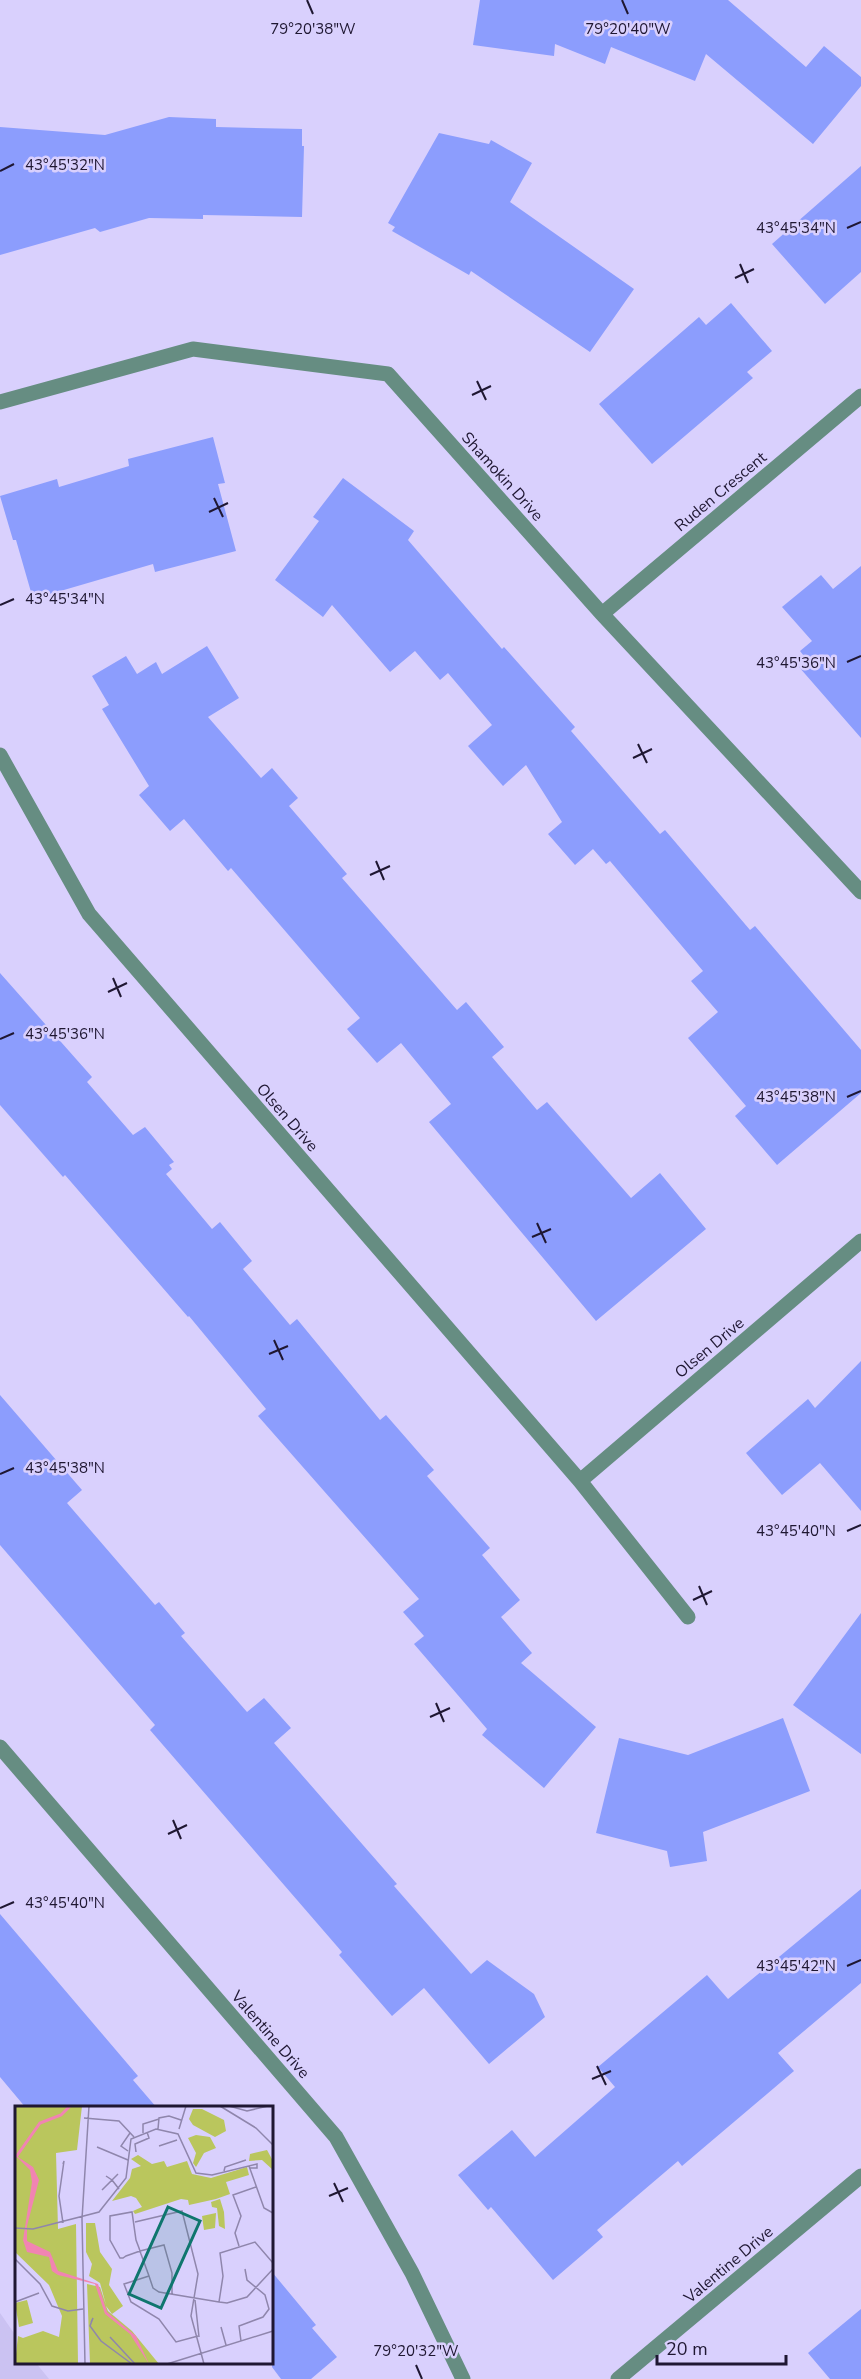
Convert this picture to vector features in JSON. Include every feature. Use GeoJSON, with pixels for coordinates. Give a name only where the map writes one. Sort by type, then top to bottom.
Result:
{"type":"FeatureCollection","features":[{"type":"Feature","properties":{"kind":"street","name":"Shamokin Drive"},"geometry":{"type":"LineString","coordinates":[[0,402],[193,349],[388,374],[602,614],[861,892]]}},
{"type":"Feature","properties":{"kind":"street","name":"Ruden Crescent"},"geometry":{"type":"LineString","coordinates":[[602,614],[861,396]]}},
{"type":"Feature","properties":{"kind":"street","name":"Olsen Drive"},"geometry":{"type":"LineString","coordinates":[[0,755],[89,914],[580,1481],[688,1617]]}},
{"type":"Feature","properties":{"kind":"street","name":"Olsen Drive"},"geometry":{"type":"LineString","coordinates":[[580,1481],[861,1241]]}},
{"type":"Feature","properties":{"kind":"street","name":"Valentine Drive"},"geometry":{"type":"LineString","coordinates":[[0,1748],[336,2137],[412,2273],[463,2379]]}},
{"type":"Feature","properties":{"kind":"street","name":"Valentine Drive"},"geometry":{"type":"LineString","coordinates":[[618,2379],[861,2176]]}},
{"type":"Feature","properties":{"kind":"shaded area"},"geometry":{"type":"Polygon","coordinates":[[[0,2313],[15,2335],[15,2364],[37,2364],[49,2379],[0,2379],[0,2313]]]}},
{"type":"Feature","properties":{"kind":"building"},"geometry":{"type":"Polygon","coordinates":[[[480,0],[728,0],[806,67],[824,46],[861,77],[861,86],[813,144],[706,54],[695,81],[611,47],[605,64],[555,44],[554,56],[473,45],[480,0]]]}},
{"type":"Feature","properties":{"kind":"building"},"geometry":{"type":"Polygon","coordinates":[[[169,117],[216,119],[216,127],[302,129],[302,146],[304,146],[302,217],[203,215],[203,219],[149,218],[100,232],[95,228],[0,255],[0,127],[105,135],[169,117]]]}},
{"type":"Feature","properties":{"kind":"building"},"geometry":{"type":"Polygon","coordinates":[[[439,133],[489,144],[491,140],[532,163],[510,202],[634,289],[590,352],[471,271],[469,275],[392,231],[395,227],[388,223],[439,133]]]}},
{"type":"Feature","properties":{"kind":"building"},"geometry":{"type":"Polygon","coordinates":[[[861,166],[861,272],[825,304],[772,244],[861,166]]]}},
{"type":"Feature","properties":{"kind":"building"},"geometry":{"type":"Polygon","coordinates":[[[731,303],[772,351],[747,372],[753,378],[652,464],[599,404],[699,317],[706,325],[731,303]]]}},
{"type":"Feature","properties":{"kind":"building"},"geometry":{"type":"Polygon","coordinates":[[[213,437],[225,483],[218,484],[236,551],[155,572],[153,564],[33,599],[16,540],[13,540],[0,496],[57,479],[59,487],[129,466],[128,459],[213,437]]]}},
{"type":"Feature","properties":{"kind":"building"},"geometry":{"type":"Polygon","coordinates":[[[343,478],[414,531],[408,540],[502,649],[504,647],[575,727],[571,731],[660,834],[665,830],[750,930],[755,926],[861,1050],[861,1093],[777,1165],[735,1116],[746,1106],[688,1038],[718,1012],[691,981],[703,971],[610,861],[606,864],[593,849],[575,865],[548,834],[562,822],[526,765],[503,786],[468,746],[492,725],[448,673],[440,680],[415,651],[390,672],[332,605],[323,617],[275,580],[319,521],[313,517],[343,478]]]}},
{"type":"Feature","properties":{"kind":"building"},"geometry":{"type":"Polygon","coordinates":[[[861,566],[861,738],[799,667],[807,660],[800,651],[812,641],[782,607],[821,575],[833,589],[861,566]]]}},
{"type":"Feature","properties":{"kind":"building"},"geometry":{"type":"Polygon","coordinates":[[[207,646],[239,698],[208,717],[261,778],[272,768],[298,798],[289,806],[347,874],[342,878],[457,1010],[466,1002],[504,1047],[492,1057],[537,1110],[547,1102],[631,1198],[660,1173],[706,1229],[596,1321],[429,1122],[451,1104],[401,1043],[377,1063],[347,1029],[360,1018],[231,868],[228,871],[184,819],[170,831],[139,795],[149,786],[102,709],[109,705],[92,676],[126,656],[137,674],[156,662],[162,674],[207,646]]]}},
{"type":"Feature","properties":{"kind":"building"},"geometry":{"type":"Polygon","coordinates":[[[0,973],[92,1077],[87,1082],[133,1135],[145,1127],[174,1162],[169,1165],[172,1169],[166,1174],[212,1229],[220,1222],[252,1261],[243,1269],[290,1325],[297,1319],[380,1420],[386,1415],[434,1470],[427,1476],[490,1548],[482,1555],[520,1600],[501,1617],[532,1653],[521,1663],[596,1727],[544,1788],[482,1735],[487,1729],[414,1644],[424,1636],[403,1612],[419,1599],[258,1416],[266,1409],[189,1316],[0,1105],[0,973]]]}},
{"type":"Feature","properties":{"kind":"building"},"geometry":{"type":"Polygon","coordinates":[[[861,1361],[861,1511],[820,1463],[782,1495],[746,1453],[808,1399],[815,1408],[861,1361]]]}},
{"type":"Feature","properties":{"kind":"building"},"geometry":{"type":"Polygon","coordinates":[[[0,1395],[82,1490],[67,1503],[155,1605],[159,1602],[185,1633],[181,1636],[247,1712],[264,1698],[291,1728],[274,1743],[397,1884],[394,1886],[471,1974],[487,1960],[534,1994],[545,2017],[489,2064],[424,1988],[392,2016],[339,1955],[342,1952],[150,1730],[155,1725],[0,1545],[0,1395]]]}},
{"type":"Feature","properties":{"kind":"building"},"geometry":{"type":"Polygon","coordinates":[[[861,1613],[861,1754],[793,1705],[861,1613]]]}},
{"type":"Feature","properties":{"kind":"building"},"geometry":{"type":"Polygon","coordinates":[[[783,1718],[810,1791],[703,1832],[707,1861],[670,1867],[667,1851],[596,1833],[619,1738],[688,1755],[783,1718]]]}},
{"type":"Feature","properties":{"kind":"building"},"geometry":{"type":"Polygon","coordinates":[[[861,1889],[861,1983],[778,2053],[794,2071],[682,2166],[678,2161],[597,2230],[603,2237],[553,2280],[491,2207],[488,2210],[458,2175],[512,2130],[535,2157],[615,2087],[598,2067],[707,1975],[728,1999],[861,1889]]]}},
{"type":"Feature","properties":{"kind":"building"},"geometry":{"type":"Polygon","coordinates":[[[0,1914],[138,2076],[133,2080],[155,2106],[24,2106],[0,2077],[0,1914]]]}},
{"type":"Feature","properties":{"kind":"building"},"geometry":{"type":"Polygon","coordinates":[[[273,2273],[316,2325],[312,2328],[337,2357],[311,2379],[281,2379],[272,2367],[273,2273]]]}},
{"type":"Feature","properties":{"kind":"building"},"geometry":{"type":"Polygon","coordinates":[[[861,2309],[861,2379],[830,2379],[808,2353],[861,2309]]]}}]}
